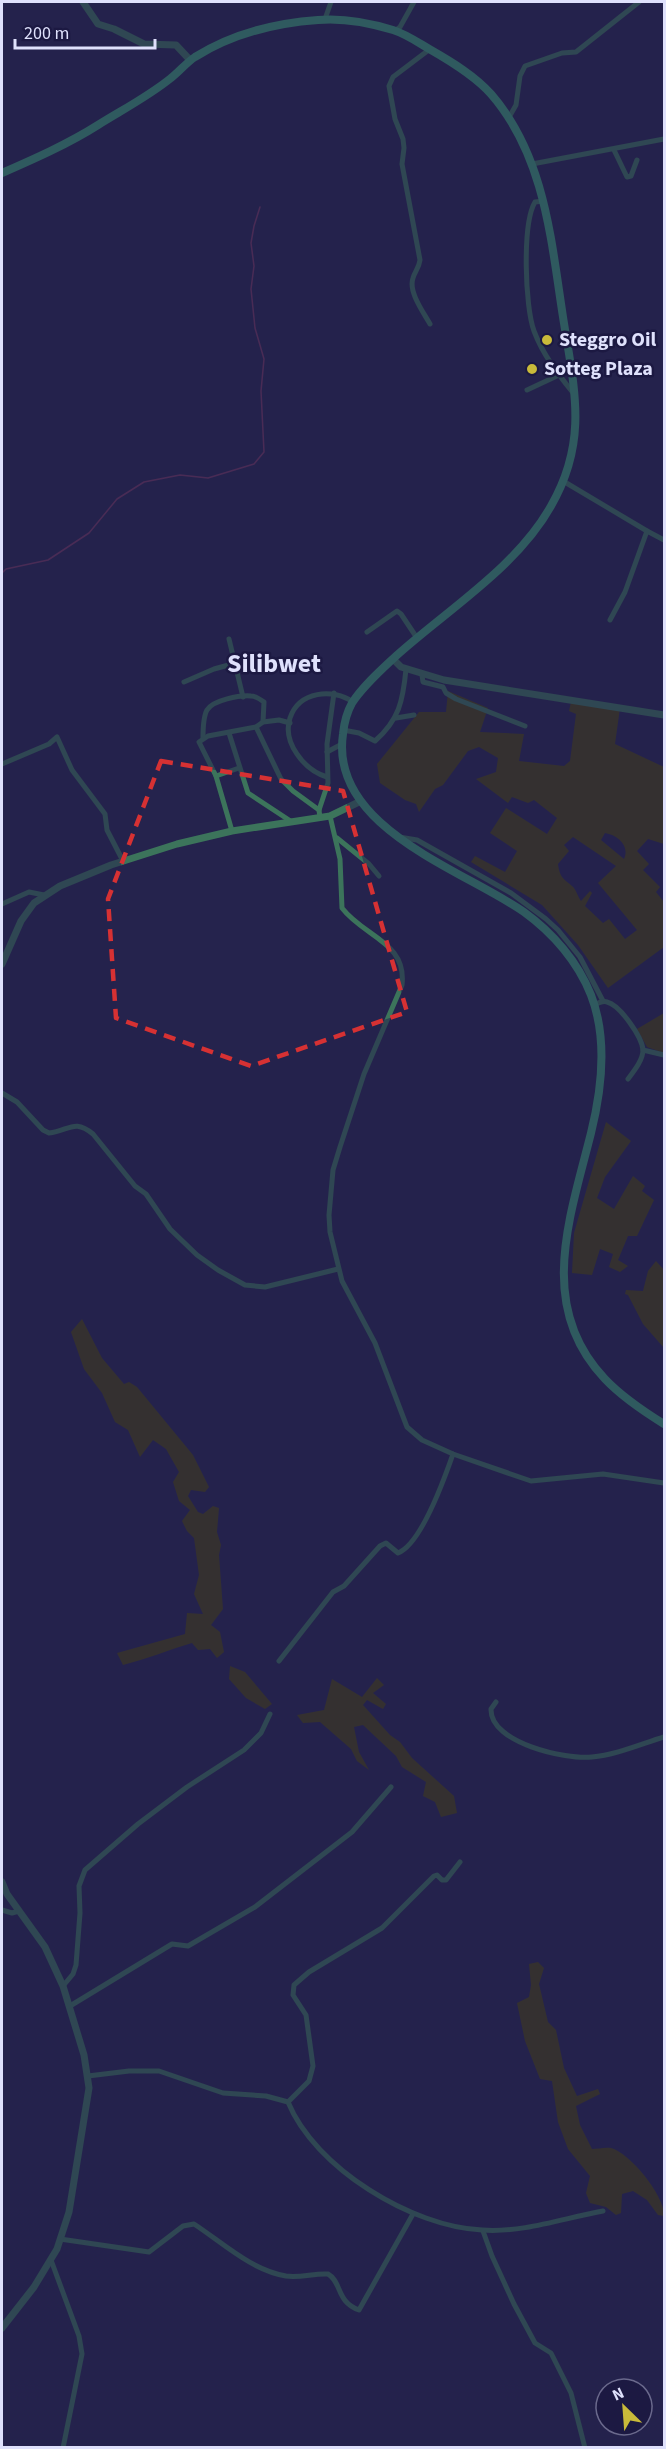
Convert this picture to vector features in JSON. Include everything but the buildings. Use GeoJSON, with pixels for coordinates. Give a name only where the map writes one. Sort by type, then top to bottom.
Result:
{"type":"FeatureCollection","features":[{"type":"Feature","properties":{"kind":"main road"},"geometry":{"type":"LineString","coordinates":[[2,173],[93,128],[172,78],[190,60],[250,32],[267,27],[325,19],[396,30],[471,75],[491,94],[508,119],[532,164],[544,201],[575,394],[577,415],[574,443],[563,481],[545,516],[524,542],[489,577],[393,659],[353,702],[343,730],[342,744],[345,766],[361,801],[376,820],[399,837],[509,902],[553,936],[575,964],[594,1005],[601,1054],[600,1088],[564,1245],[563,1287],[573,1329],[595,1368],[632,1403],[664,1424]]}},
{"type":"Feature","properties":{"kind":"street"},"geometry":{"type":"LineString","coordinates":[[83,2],[98,24],[144,44],[176,45],[190,60]]}},
{"type":"Feature","properties":{"kind":"street"},"geometry":{"type":"LineString","coordinates":[[325,19],[331,2]]}},
{"type":"Feature","properties":{"kind":"street"},"geometry":{"type":"LineString","coordinates":[[396,30],[414,2]]}},
{"type":"Feature","properties":{"kind":"street"},"geometry":{"type":"LineString","coordinates":[[508,119],[516,105],[520,76],[525,66],[562,53],[576,52],[639,2]]}},
{"type":"Feature","properties":{"kind":"street"},"geometry":{"type":"LineString","coordinates":[[430,49],[393,77],[389,86],[395,119],[403,139],[402,164],[420,260],[413,276],[412,287],[430,324]]}},
{"type":"Feature","properties":{"kind":"street"},"geometry":{"type":"LineString","coordinates":[[532,164],[664,140]]}},
{"type":"Feature","properties":{"kind":"street"},"geometry":{"type":"LineString","coordinates":[[614,150],[624,177],[631,176],[637,160]]}},
{"type":"Feature","properties":{"kind":"street"},"geometry":{"type":"LineString","coordinates":[[544,201],[535,202],[529,219],[526,255],[531,323],[559,375],[575,394]]}},
{"type":"Feature","properties":{"kind":"street"},"geometry":{"type":"LineString","coordinates":[[527,390],[559,375]]}},
{"type":"Feature","properties":{"kind":"street"},"geometry":{"type":"LineString","coordinates":[[563,481],[664,540]]}},
{"type":"Feature","properties":{"kind":"street"},"geometry":{"type":"LineString","coordinates":[[610,620],[627,585],[647,531]]}},
{"type":"Feature","properties":{"kind":"street"},"geometry":{"type":"LineString","coordinates":[[368,632],[397,610],[417,638]]}},
{"type":"Feature","properties":{"kind":"street"},"geometry":{"type":"LineString","coordinates":[[229,639],[243,697]]}},
{"type":"Feature","properties":{"kind":"street"},"geometry":{"type":"LineString","coordinates":[[393,659],[406,669],[422,675],[501,690],[664,715]]}},
{"type":"Feature","properties":{"kind":"street"},"geometry":{"type":"LineString","coordinates":[[184,682],[214,669],[236,663]]}},
{"type":"Feature","properties":{"kind":"street"},"geometry":{"type":"LineString","coordinates":[[343,730],[359,733],[375,741],[396,718],[402,700],[406,669]]}},
{"type":"Feature","properties":{"kind":"street"},"geometry":{"type":"LineString","coordinates":[[422,675],[423,682],[443,687],[446,693],[456,699],[525,726]]}},
{"type":"Feature","properties":{"kind":"street"},"geometry":{"type":"LineString","coordinates":[[327,777],[312,769],[298,756],[291,738],[290,723],[294,711],[306,700],[323,693],[334,693],[353,702]]}},
{"type":"Feature","properties":{"kind":"street"},"geometry":{"type":"LineString","coordinates":[[320,814],[326,790],[327,752],[334,693]]}},
{"type":"Feature","properties":{"kind":"street"},"geometry":{"type":"LineString","coordinates":[[232,831],[216,776],[200,742],[203,738],[205,713],[208,708],[226,700],[253,696],[264,702],[263,722]]}},
{"type":"Feature","properties":{"kind":"street"},"geometry":{"type":"LineString","coordinates":[[396,718],[414,715]]}},
{"type":"Feature","properties":{"kind":"street"},"geometry":{"type":"LineString","coordinates":[[203,738],[256,727],[263,722],[279,720],[290,723]]}},
{"type":"Feature","properties":{"kind":"street"},"geometry":{"type":"LineString","coordinates":[[256,727],[281,779],[320,814]]}},
{"type":"Feature","properties":{"kind":"street"},"geometry":{"type":"LineString","coordinates":[[229,733],[248,793],[292,822]]}},
{"type":"Feature","properties":{"kind":"street"},"geometry":{"type":"LineString","coordinates":[[2,764],[49,744],[57,737],[72,770],[105,814],[107,830],[123,861]]}},
{"type":"Feature","properties":{"kind":"street"},"geometry":{"type":"LineString","coordinates":[[327,752],[342,744]]}},
{"type":"Feature","properties":{"kind":"street"},"geometry":{"type":"LineString","coordinates":[[216,776],[239,768]]}},
{"type":"Feature","properties":{"kind":"street"},"geometry":{"type":"LineString","coordinates":[[2,964],[21,921],[34,903],[60,886],[123,861],[232,831],[292,822],[320,814],[330,816],[361,801]]}},
{"type":"Feature","properties":{"kind":"street"},"geometry":{"type":"LineString","coordinates":[[330,816],[337,838],[342,879],[342,908],[399,956],[404,975],[402,985],[364,1074],[333,1170],[329,1215],[338,1269],[346,1292],[375,1343],[407,1427],[422,1440],[453,1454],[531,1481],[603,1474],[664,1483]]}},
{"type":"Feature","properties":{"kind":"street"},"geometry":{"type":"LineString","coordinates":[[399,837],[417,840],[528,904],[558,930],[580,957],[603,1001]]}},
{"type":"Feature","properties":{"kind":"street"},"geometry":{"type":"LineString","coordinates":[[337,838],[369,864],[379,876]]}},
{"type":"Feature","properties":{"kind":"street"},"geometry":{"type":"LineString","coordinates":[[2,904],[28,892],[44,895]]}},
{"type":"Feature","properties":{"kind":"street"},"geometry":{"type":"LineString","coordinates":[[594,1005],[603,1001],[613,1004],[621,1011],[637,1035],[643,1050],[640,1060],[628,1079]]}},
{"type":"Feature","properties":{"kind":"street"},"geometry":{"type":"LineString","coordinates":[[643,1050],[664,1055]]}},
{"type":"Feature","properties":{"kind":"street"},"geometry":{"type":"LineString","coordinates":[[2,1093],[17,1102],[49,1133],[79,1125],[93,1134],[135,1186],[146,1194],[170,1229],[197,1255],[244,1285],[253,1287],[277,1285],[338,1269]]}},
{"type":"Feature","properties":{"kind":"street"},"geometry":{"type":"LineString","coordinates":[[279,1661],[333,1592],[344,1586],[380,1546],[386,1544],[398,1553],[406,1547],[432,1508],[453,1454]]}},
{"type":"Feature","properties":{"kind":"street"},"geometry":{"type":"LineString","coordinates":[[496,1701],[490,1713],[497,1725],[510,1737],[550,1752],[591,1758],[664,1737]]}},
{"type":"Feature","properties":{"kind":"street"},"geometry":{"type":"LineString","coordinates":[[63,1986],[73,1974],[76,1965],[80,1913],[79,1886],[85,1870],[138,1824],[187,1787],[244,1750],[261,1733],[270,1714]]}},
{"type":"Feature","properties":{"kind":"street"},"geometry":{"type":"LineString","coordinates":[[70,2006],[172,1944],[188,1946],[239,1918],[352,1832],[391,1787]]}},
{"type":"Feature","properties":{"kind":"street"},"geometry":{"type":"LineString","coordinates":[[288,2102],[309,2081],[313,2066],[306,2015],[293,1995],[294,1985],[309,1972],[382,1928],[434,1876],[437,1875],[445,1880],[460,1862]]}},
{"type":"Feature","properties":{"kind":"street"},"geometry":{"type":"LineString","coordinates":[[2,1882],[19,1911],[45,1947],[63,1986],[88,2076],[85,2119],[69,2212],[60,2239],[51,2260],[34,2287],[2,2328]]}},
{"type":"Feature","properties":{"kind":"street"},"geometry":{"type":"LineString","coordinates":[[2,1910],[19,1911]]}},
{"type":"Feature","properties":{"kind":"street"},"geometry":{"type":"LineString","coordinates":[[88,2076],[129,2071],[159,2072],[223,2093],[267,2096],[288,2102]]}},
{"type":"Feature","properties":{"kind":"street"},"geometry":{"type":"LineString","coordinates":[[288,2102],[294,2117],[343,2171],[360,2185],[413,2214],[463,2228],[483,2231],[536,2226],[603,2211]]}},
{"type":"Feature","properties":{"kind":"street"},"geometry":{"type":"LineString","coordinates":[[60,2239],[149,2252],[183,2226],[194,2224],[254,2265],[267,2271],[287,2276],[310,2277],[328,2274],[334,2280],[340,2296],[353,2308],[359,2310],[413,2214]]}},
{"type":"Feature","properties":{"kind":"street"},"geometry":{"type":"LineString","coordinates":[[483,2231],[514,2304],[535,2343],[552,2353],[571,2393],[585,2448]]}},
{"type":"Feature","properties":{"kind":"street"},"geometry":{"type":"LineString","coordinates":[[51,2260],[78,2336],[82,2354],[63,2448]]}},
{"type":"Feature","properties":{"kind":"highlighted area"},"geometry":{"type":"Polygon","coordinates":[[[161,761],[343,791],[407,1012],[251,1066],[116,1018],[108,899],[161,761]]]}},
{"type":"Feature","properties":{"kind":"shaded area"},"geometry":{"type":"Polygon","coordinates":[[[448,691],[488,708],[480,732],[524,734],[519,761],[564,766],[570,761],[576,714],[569,711],[571,702],[620,708],[615,744],[664,767],[664,844],[648,839],[637,851],[649,864],[643,870],[660,887],[656,892],[664,902],[664,947],[608,988],[578,945],[542,905],[471,862],[475,856],[505,872],[517,851],[490,833],[506,808],[547,834],[557,818],[534,800],[528,803],[512,797],[508,803],[476,779],[496,772],[498,758],[479,747],[468,751],[443,785],[435,789],[419,812],[416,804],[405,800],[380,783],[377,764],[419,712],[446,712],[448,691]],[[605,833],[601,840],[624,859],[625,850],[622,842],[605,833]],[[573,837],[564,845],[569,851],[558,864],[561,875],[573,887],[581,901],[590,891],[592,893],[585,906],[603,923],[609,919],[625,939],[637,930],[598,883],[616,866],[573,837]]]}},
{"type":"Feature","properties":{"kind":"shaded area"},"geometry":{"type":"Polygon","coordinates":[[[664,1013],[664,1053],[647,1047],[637,1029],[664,1013]]]}},
{"type":"Feature","properties":{"kind":"shaded area"},"geometry":{"type":"Polygon","coordinates":[[[606,1122],[631,1141],[605,1177],[597,1198],[614,1209],[633,1176],[645,1186],[642,1191],[654,1200],[637,1236],[628,1236],[618,1260],[628,1266],[620,1272],[609,1267],[613,1254],[600,1249],[592,1275],[572,1273],[574,1233],[606,1122]]]}},
{"type":"Feature","properties":{"kind":"shaded area"},"geometry":{"type":"Polygon","coordinates":[[[656,1261],[664,1270],[664,1348],[643,1324],[628,1295],[625,1294],[626,1290],[643,1291],[648,1271],[656,1261]]]}},
{"type":"Feature","properties":{"kind":"shaded area"},"geometry":{"type":"Polygon","coordinates":[[[82,1319],[102,1358],[124,1384],[129,1382],[137,1387],[193,1455],[209,1487],[205,1492],[191,1490],[188,1496],[198,1512],[203,1514],[213,1506],[219,1508],[217,1532],[221,1545],[219,1555],[223,1609],[211,1625],[220,1632],[224,1652],[217,1658],[210,1649],[198,1650],[192,1643],[123,1665],[117,1653],[185,1634],[187,1613],[203,1614],[194,1594],[199,1575],[194,1538],[182,1521],[190,1510],[179,1501],[173,1482],[179,1472],[166,1449],[153,1440],[140,1457],[128,1430],[115,1422],[102,1393],[84,1369],[71,1332],[82,1319]]]}},
{"type":"Feature","properties":{"kind":"shaded area"},"geometry":{"type":"Polygon","coordinates":[[[230,1666],[245,1672],[272,1704],[265,1709],[246,1698],[229,1679],[230,1666]]]}},
{"type":"Feature","properties":{"kind":"shaded area"},"geometry":{"type":"Polygon","coordinates":[[[377,1678],[384,1685],[373,1693],[386,1704],[383,1709],[367,1700],[363,1705],[390,1735],[400,1742],[412,1758],[454,1796],[457,1813],[441,1817],[435,1802],[423,1796],[426,1782],[402,1767],[396,1756],[363,1725],[354,1727],[359,1752],[369,1770],[357,1761],[351,1749],[320,1722],[303,1723],[297,1715],[324,1710],[332,1679],[362,1697],[377,1678]]]}},
{"type":"Feature","properties":{"kind":"shaded area"},"geometry":{"type":"Polygon","coordinates":[[[538,1962],[544,1968],[539,1984],[548,2022],[556,2030],[564,2068],[577,2096],[598,2089],[600,2094],[576,2106],[580,2125],[592,2149],[611,2148],[636,2166],[653,2187],[663,2208],[664,2216],[658,2215],[647,2200],[633,2191],[622,2194],[621,2213],[616,2215],[606,2207],[590,2203],[586,2193],[590,2176],[568,2149],[558,2122],[552,2081],[540,2079],[525,2041],[517,2003],[529,1997],[531,1985],[529,1964],[538,1962]]]}},
{"type":"Feature","properties":{"kind":"waterway"},"geometry":{"type":"LineString","coordinates":[[2,573],[6,569],[48,560],[89,533],[117,499],[144,482],[180,475],[208,478],[254,464],[264,452],[261,391],[264,359],[255,328],[251,289],[254,266],[251,243],[260,207]]}},
{"type":"Feature","properties":{"kind":"place","name":"Steggro Oil"},"geometry":{"type":"Point","coordinates":[547,340]}},
{"type":"Feature","properties":{"kind":"place","name":"Sotteg Plaza"},"geometry":{"type":"Point","coordinates":[532,369]}},
{"type":"Feature","properties":{"kind":"district","name":"Silibwet"},"geometry":{"type":"Point","coordinates":[274,663]}}]}
